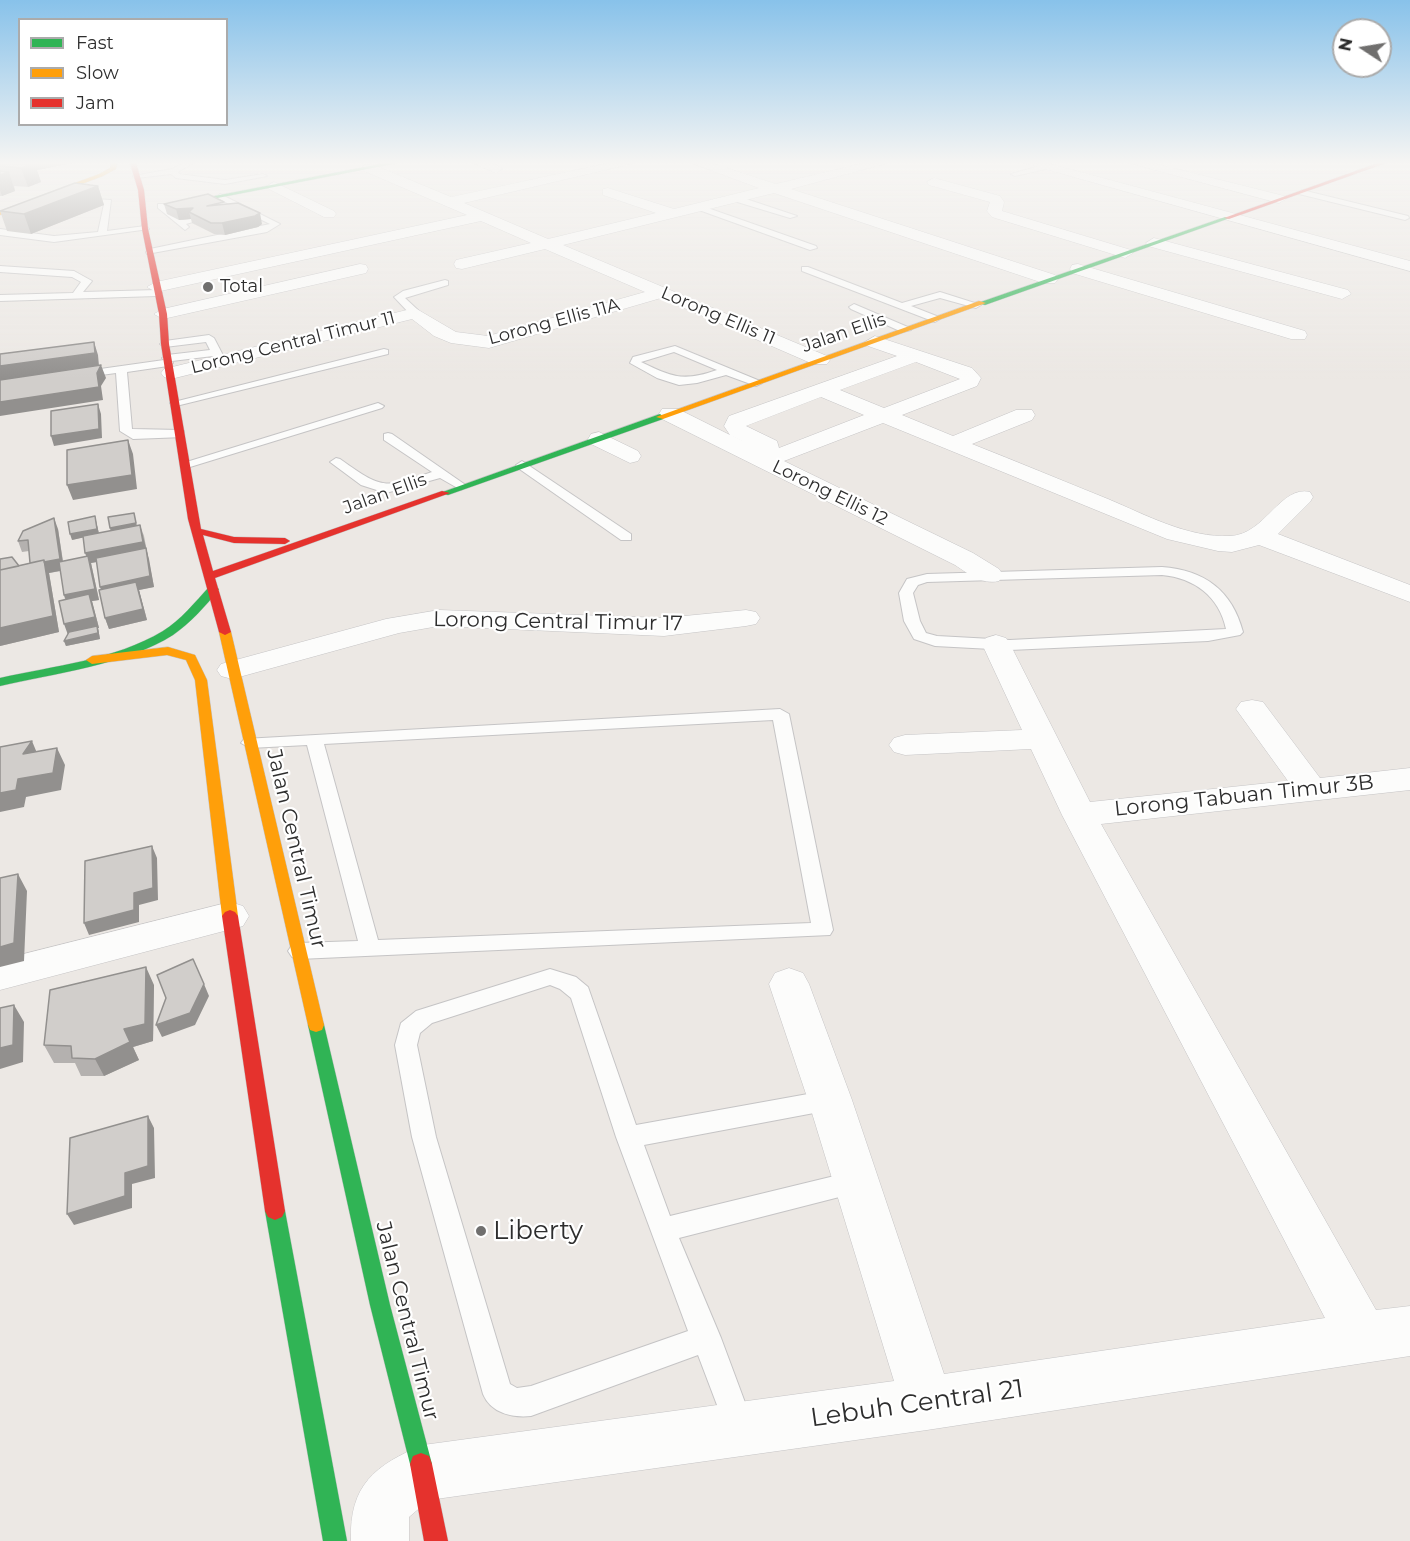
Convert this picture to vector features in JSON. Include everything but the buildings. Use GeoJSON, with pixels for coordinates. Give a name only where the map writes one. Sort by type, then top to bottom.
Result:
{"type":"FeatureCollection","features":[{"type":"Feature","properties":{"kind":"main road","name":"Jalan Central Timur"},"geometry":{"type":"LineString","coordinates":[[146,235],[150,252],[151,285],[163,314],[165,344],[193,519],[222,618],[232,670],[380,1305],[423,1473],[436,1541]]}},
{"type":"Feature","properties":{"kind":"main road","name":"Jalan Ellis"},"geometry":{"type":"LineString","coordinates":[[210,583],[316,538],[460,486],[1176,235]]}},
{"type":"Feature","properties":{"kind":"main road","name":"Jalan Ellis"},"geometry":{"type":"LineString","coordinates":[[198,531],[234,540],[264,543],[316,538]]}},
{"type":"Feature","properties":{"kind":"main road"},"geometry":{"type":"LineString","coordinates":[[0,682],[92,660],[159,638],[183,621],[210,583]]}},
{"type":"Feature","properties":{"kind":"main road"},"geometry":{"type":"LineString","coordinates":[[92,660],[168,651],[191,658],[201,680],[230,916],[293,1320],[329,1497],[335,1541]]}},
{"type":"Feature","properties":{"kind":"street"},"geometry":{"type":"LineString","coordinates":[[151,285],[393,235]]}},
{"type":"Feature","properties":{"kind":"street","name":"Lorong Ellis 11"},"geometry":{"type":"LineString","coordinates":[[528,235],[820,360]]}},
{"type":"Feature","properties":{"kind":"street"},"geometry":{"type":"LineString","coordinates":[[462,264],[587,235]]}},
{"type":"Feature","properties":{"kind":"street"},"geometry":{"type":"LineString","coordinates":[[918,235],[1049,279]]}},
{"type":"Feature","properties":{"kind":"street"},"geometry":{"type":"LineString","coordinates":[[1066,235],[1125,253]]}},
{"type":"Feature","properties":{"kind":"street"},"geometry":{"type":"LineString","coordinates":[[1297,235],[1410,266]]}},
{"type":"Feature","properties":{"kind":"street"},"geometry":{"type":"LineString","coordinates":[[1154,243],[1342,294]]}},
{"type":"Feature","properties":{"kind":"street"},"geometry":{"type":"LineString","coordinates":[[163,314],[360,268]]}},
{"type":"Feature","properties":{"kind":"street"},"geometry":{"type":"LineString","coordinates":[[1078,269],[1298,335]]}},
{"type":"Feature","properties":{"kind":"street"},"geometry":{"type":"LineString","coordinates":[[1258,293],[1290,280]]}},
{"type":"Feature","properties":{"kind":"street","name":"Lorong Ellis 11A"},"geometry":{"type":"LineString","coordinates":[[415,313],[442,334],[455,340],[467,343],[489,342],[664,292]]}},
{"type":"Feature","properties":{"kind":"street"},"geometry":{"type":"LineString","coordinates":[[1214,310],[1236,302]]}},
{"type":"Feature","properties":{"kind":"street","name":"Lorong Central Timur 11"},"geometry":{"type":"LineString","coordinates":[[169,365],[218,357],[415,313]]}},
{"type":"Feature","properties":{"kind":"street"},"geometry":{"type":"LineString","coordinates":[[874,342],[965,372],[971,378],[970,382],[881,414],[774,457],[735,426],[737,421],[914,356]]}},
{"type":"Feature","properties":{"kind":"street"},"geometry":{"type":"LineString","coordinates":[[822,390],[1149,525],[1196,541],[1228,544],[1259,536],[1301,497]]}},
{"type":"Feature","properties":{"kind":"street","name":"Lorong Ellis 12"},"geometry":{"type":"LineString","coordinates":[[669,414],[774,457],[990,575]]}},
{"type":"Feature","properties":{"kind":"street"},"geometry":{"type":"LineString","coordinates":[[953,444],[1024,415]]}},
{"type":"Feature","properties":{"kind":"street"},"geometry":{"type":"LineString","coordinates":[[599,439],[630,456]]}},
{"type":"Feature","properties":{"kind":"street"},"geometry":{"type":"LineString","coordinates":[[1259,536],[1410,594]]}},
{"type":"Feature","properties":{"kind":"street","name":"Lorong Central Timur 17"},"geometry":{"type":"LineString","coordinates":[[232,670],[396,625],[439,618],[664,627],[746,618]]}},
{"type":"Feature","properties":{"kind":"street"},"geometry":{"type":"LineString","coordinates":[[996,644],[1040,739],[1079,814],[1386,1333]]}},
{"type":"Feature","properties":{"kind":"street"},"geometry":{"type":"LineString","coordinates":[[1252,709],[1311,789]]}},
{"type":"Feature","properties":{"kind":"street"},"geometry":{"type":"LineString","coordinates":[[905,745],[1040,739]]}},
{"type":"Feature","properties":{"kind":"street","name":"Lorong Tabuan Timur 3B"},"geometry":{"type":"LineString","coordinates":[[1079,814],[1410,779]]}},
{"type":"Feature","properties":{"kind":"street"},"geometry":{"type":"LineString","coordinates":[[0,975],[230,916]]}},
{"type":"Feature","properties":{"kind":"street"},"geometry":{"type":"LineString","coordinates":[[789,984],[830,1100],[927,1403]]}},
{"type":"Feature","properties":{"kind":"street","name":"Lebuh Central 21"},"geometry":{"type":"LineString","coordinates":[[423,1473],[927,1403],[1386,1333]]}},
{"type":"Feature","properties":{"kind":"street"},"geometry":{"type":"LineString","coordinates":[[380,1541],[378,1520],[386,1498],[404,1482],[423,1473]]}},
{"type":"Feature","properties":{"kind":"lane"},"geometry":{"type":"LineString","coordinates":[[27,235],[54,239],[82,235]]}},
{"type":"Feature","properties":{"kind":"lane"},"geometry":{"type":"LineString","coordinates":[[194,235],[202,242]]}},
{"type":"Feature","properties":{"kind":"lane"},"geometry":{"type":"LineString","coordinates":[[150,252],[233,235]]}},
{"type":"Feature","properties":{"kind":"lane"},"geometry":{"type":"LineString","coordinates":[[777,235],[813,248]]}},
{"type":"Feature","properties":{"kind":"lane"},"geometry":{"type":"LineString","coordinates":[[0,269],[74,274],[87,281],[78,292]]}},
{"type":"Feature","properties":{"kind":"lane"},"geometry":{"type":"LineString","coordinates":[[806,269],[935,319]]}},
{"type":"Feature","properties":{"kind":"lane"},"geometry":{"type":"LineString","coordinates":[[7,280],[22,270]]}},
{"type":"Feature","properties":{"kind":"lane"},"geometry":{"type":"LineString","coordinates":[[4,298],[52,272]]}},
{"type":"Feature","properties":{"kind":"lane"},"geometry":{"type":"LineString","coordinates":[[415,313],[399,297],[445,283]]}},
{"type":"Feature","properties":{"kind":"lane"},"geometry":{"type":"LineString","coordinates":[[78,292],[151,285]]}},
{"type":"Feature","properties":{"kind":"lane"},"geometry":{"type":"LineString","coordinates":[[4,298],[151,285]]}},
{"type":"Feature","properties":{"kind":"lane"},"geometry":{"type":"LineString","coordinates":[[902,306],[940,295],[976,305]]}},
{"type":"Feature","properties":{"kind":"lane"},"geometry":{"type":"LineString","coordinates":[[854,307],[906,330]]}},
{"type":"Feature","properties":{"kind":"lane"},"geometry":{"type":"LineString","coordinates":[[165,344],[209,338],[218,357]]}},
{"type":"Feature","properties":{"kind":"lane"},"geometry":{"type":"LineString","coordinates":[[726,370],[690,383],[676,383],[635,363],[637,359],[647,355],[675,349],[726,370],[756,383]]}},
{"type":"Feature","properties":{"kind":"lane"},"geometry":{"type":"LineString","coordinates":[[176,403],[384,352]]}},
{"type":"Feature","properties":{"kind":"lane"},"geometry":{"type":"LineString","coordinates":[[63,377],[169,365]]}},
{"type":"Feature","properties":{"kind":"lane"},"geometry":{"type":"LineString","coordinates":[[121,369],[126,431],[133,435],[180,434]]}},
{"type":"Feature","properties":{"kind":"lane"},"geometry":{"type":"LineString","coordinates":[[186,464],[378,406]]}},
{"type":"Feature","properties":{"kind":"lane"},"geometry":{"type":"LineString","coordinates":[[388,437],[460,486]]}},
{"type":"Feature","properties":{"kind":"lane"},"geometry":{"type":"LineString","coordinates":[[336,462],[369,486],[382,490],[395,489],[441,473]]}},
{"type":"Feature","properties":{"kind":"lane"},"geometry":{"type":"LineString","coordinates":[[522,465],[626,537]]}},
{"type":"Feature","properties":{"kind":"lane"},"geometry":{"type":"LineString","coordinates":[[1162,571],[1183,573],[1197,578],[1216,596],[1234,620],[1235,632],[1208,636],[996,644],[935,641],[920,636],[912,621],[906,593],[912,582],[927,578],[990,575],[1162,571]]}},
{"type":"Feature","properties":{"kind":"lane"},"geometry":{"type":"LineString","coordinates":[[250,743],[780,714],[823,930],[299,951]]}},
{"type":"Feature","properties":{"kind":"lane"},"geometry":{"type":"LineString","coordinates":[[314,740],[370,948]]}},
{"type":"Feature","properties":{"kind":"lane"},"geometry":{"type":"LineString","coordinates":[[707,1338],[531,1401],[514,1404],[498,1395],[424,1137],[406,1045],[409,1029],[424,1017],[550,977],[568,983],[580,993],[628,1137],[707,1338],[740,1429]]}},
{"type":"Feature","properties":{"kind":"lane"},"geometry":{"type":"LineString","coordinates":[[628,1137],[830,1100]]}},
{"type":"Feature","properties":{"kind":"lane"},"geometry":{"type":"LineString","coordinates":[[663,1230],[855,1182]]}},
{"type":"Feature","properties":{"kind":"traffic: fast"},"geometry":{"type":"LineString","coordinates":[[982,303],[1178,235]]}},
{"type":"Feature","properties":{"kind":"traffic: fast"},"geometry":{"type":"LineString","coordinates":[[445,493],[660,417]]}},
{"type":"Feature","properties":{"kind":"traffic: fast"},"geometry":{"type":"LineString","coordinates":[[0,682],[100,659],[158,638],[181,623],[213,589]]}},
{"type":"Feature","properties":{"kind":"traffic: fast"},"geometry":{"type":"LineString","coordinates":[[316,1025],[380,1305],[421,1464]]}},
{"type":"Feature","properties":{"kind":"traffic: fast"},"geometry":{"type":"LineString","coordinates":[[275,1211],[335,1541]]}},
{"type":"Feature","properties":{"kind":"traffic: slow"},"geometry":{"type":"LineString","coordinates":[[660,417],[982,303]]}},
{"type":"Feature","properties":{"kind":"traffic: slow"},"geometry":{"type":"LineString","coordinates":[[225,632],[316,1025]]}},
{"type":"Feature","properties":{"kind":"traffic: slow"},"geometry":{"type":"LineString","coordinates":[[92,660],[168,651],[191,658],[201,680],[230,916]]}},
{"type":"Feature","properties":{"kind":"traffic: jam"},"geometry":{"type":"LineString","coordinates":[[146,235],[163,314],[165,344],[193,519],[225,632]]}},
{"type":"Feature","properties":{"kind":"traffic: jam"},"geometry":{"type":"LineString","coordinates":[[208,577],[445,493]]}},
{"type":"Feature","properties":{"kind":"traffic: jam"},"geometry":{"type":"LineString","coordinates":[[198,531],[234,540],[285,541]]}},
{"type":"Feature","properties":{"kind":"traffic: jam"},"geometry":{"type":"LineString","coordinates":[[230,916],[275,1211]]}},
{"type":"Feature","properties":{"kind":"traffic: jam"},"geometry":{"type":"LineString","coordinates":[[421,1464],[436,1541]]}},
{"type":"Feature","properties":{"kind":"place","name":"Total"},"geometry":{"type":"Point","coordinates":[208,287]}},
{"type":"Feature","properties":{"kind":"place","name":"Liberty"},"geometry":{"type":"Point","coordinates":[481,1231]}}]}
